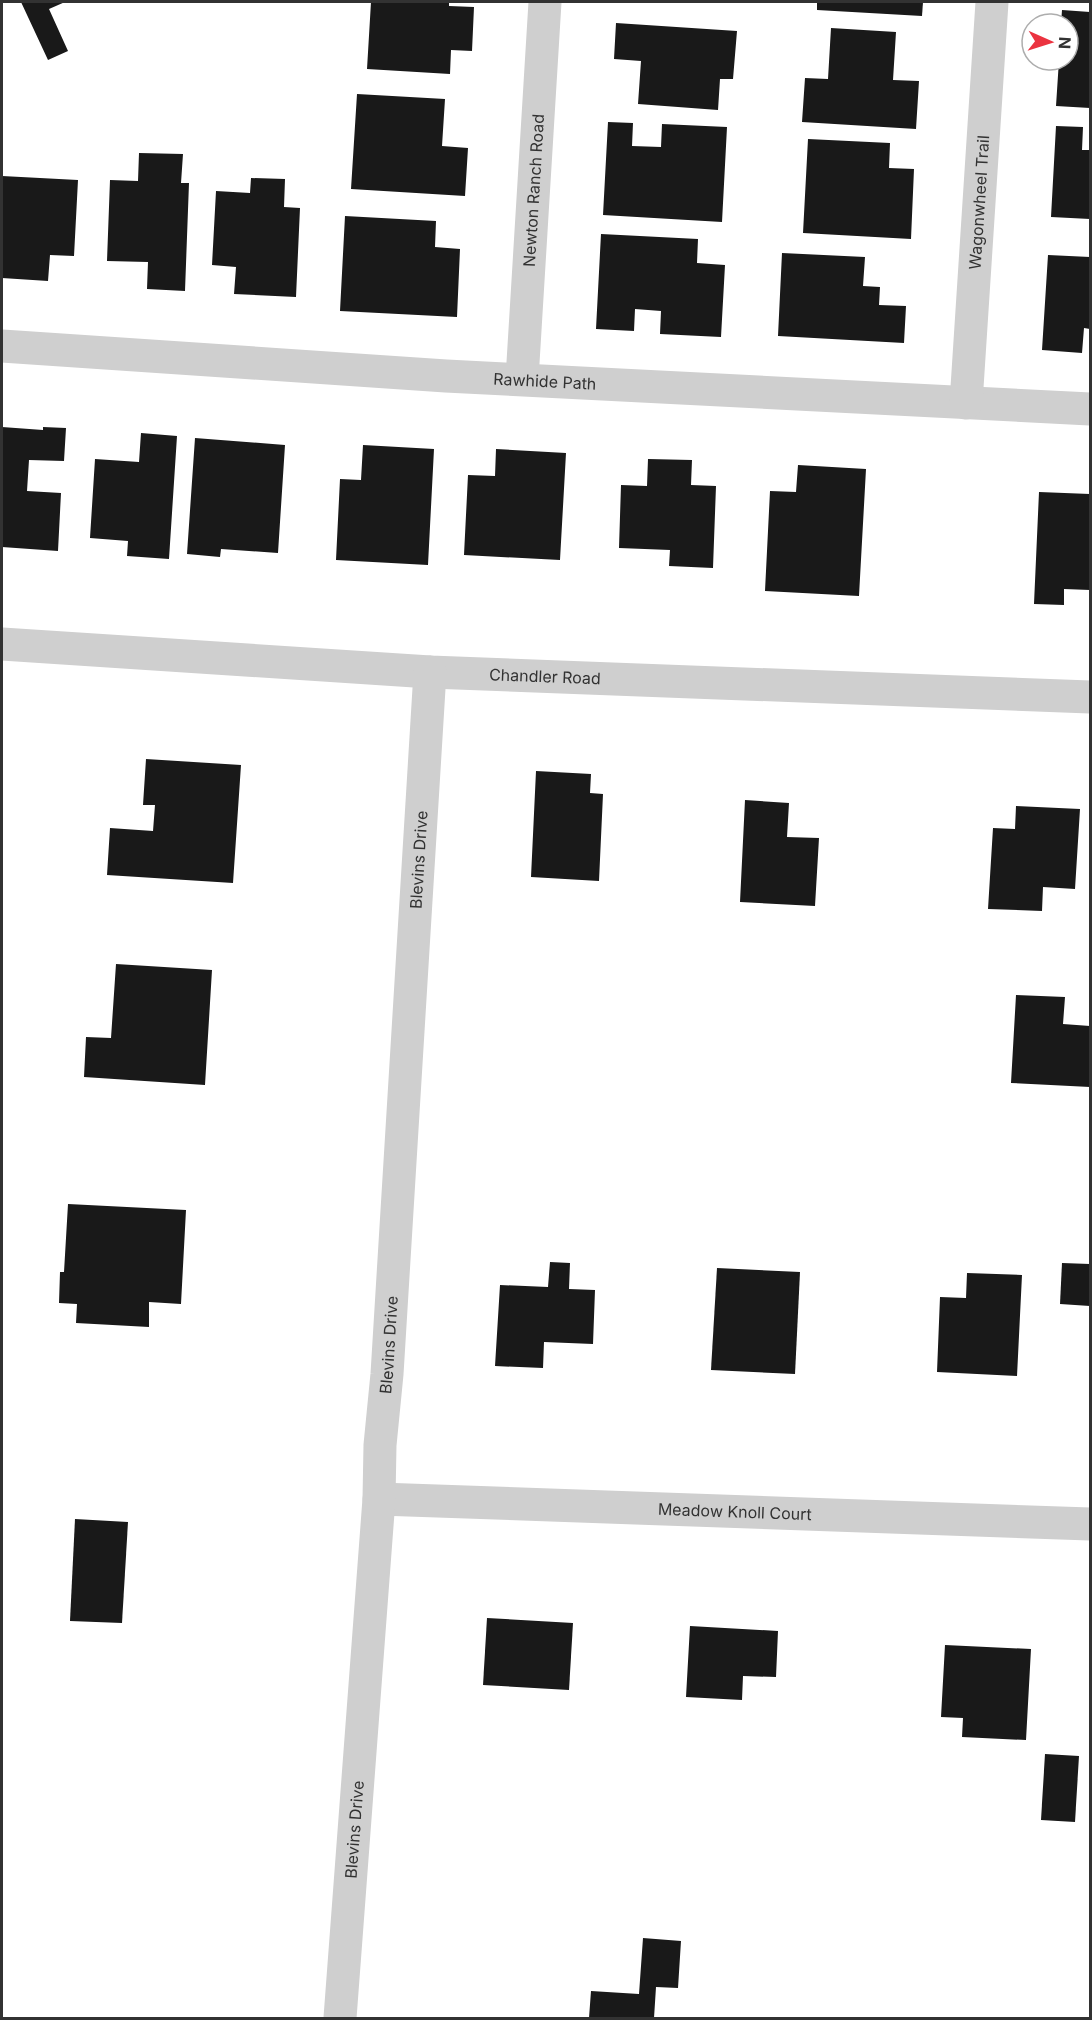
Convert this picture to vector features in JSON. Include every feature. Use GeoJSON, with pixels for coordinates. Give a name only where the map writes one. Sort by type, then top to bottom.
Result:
{"type":"FeatureCollection","features":[{"type":"Feature","properties":{"kind":"street","name":"Newton Ranch Road"},"geometry":{"type":"LineString","coordinates":[[522,379],[545,2]]}},
{"type":"Feature","properties":{"kind":"street","name":"Wagonwheel Trail"},"geometry":{"type":"LineString","coordinates":[[966,403],[992,2]]}},
{"type":"Feature","properties":{"kind":"street","name":"Rawhide Path"},"geometry":{"type":"LineString","coordinates":[[2,346],[522,379],[1090,409]]}},
{"type":"Feature","properties":{"kind":"street","name":"Chandler Road"},"geometry":{"type":"LineString","coordinates":[[2,644],[430,672],[1090,697]]}},
{"type":"Feature","properties":{"kind":"street","name":"Blevins Drive"},"geometry":{"type":"LineString","coordinates":[[340,2019],[379,1499],[380,1445],[387,1374],[430,672]]}},
{"type":"Feature","properties":{"kind":"street","name":"Meadow Knoll Court"},"geometry":{"type":"LineString","coordinates":[[379,1499],[1090,1524]]}},
{"type":"Feature","properties":{"kind":"building"},"geometry":{"type":"Polygon","coordinates":[[[21,2],[65,2],[49,9],[68,51],[48,60],[21,2]]]}},
{"type":"Feature","properties":{"kind":"building"},"geometry":{"type":"Polygon","coordinates":[[[371,2],[449,2],[449,6],[474,7],[472,51],[451,50],[450,74],[367,69],[371,2]]]}},
{"type":"Feature","properties":{"kind":"building"},"geometry":{"type":"Polygon","coordinates":[[[817,2],[923,2],[922,16],[817,10],[817,2]]]}},
{"type":"Feature","properties":{"kind":"building"},"geometry":{"type":"Polygon","coordinates":[[[1062,10],[1090,12],[1090,108],[1056,106],[1058,72],[1080,72],[1080,12],[1062,12],[1062,10]]]}},
{"type":"Feature","properties":{"kind":"building"},"geometry":{"type":"Polygon","coordinates":[[[616,23],[737,31],[733,79],[720,79],[718,110],[638,104],[641,61],[614,59],[616,23]]]}},
{"type":"Feature","properties":{"kind":"building"},"geometry":{"type":"Polygon","coordinates":[[[831,28],[896,32],[893,80],[919,81],[916,129],[802,122],[805,78],[828,79],[831,28]]]}},
{"type":"Feature","properties":{"kind":"building"},"geometry":{"type":"Polygon","coordinates":[[[357,94],[445,99],[442,146],[468,148],[465,196],[351,189],[357,94]]]}},
{"type":"Feature","properties":{"kind":"building"},"geometry":{"type":"Polygon","coordinates":[[[608,122],[633,123],[632,146],[661,147],[662,124],[727,127],[722,222],[603,215],[608,122]]]}},
{"type":"Feature","properties":{"kind":"building"},"geometry":{"type":"Polygon","coordinates":[[[1056,126],[1083,127],[1082,150],[1090,150],[1090,219],[1051,217],[1056,126]]]}},
{"type":"Feature","properties":{"kind":"building"},"geometry":{"type":"Polygon","coordinates":[[[808,139],[890,143],[889,168],[914,169],[911,239],[803,233],[808,139]]]}},
{"type":"Feature","properties":{"kind":"building"},"geometry":{"type":"Polygon","coordinates":[[[139,153],[183,154],[181,183],[189,183],[185,291],[147,289],[148,262],[107,261],[110,180],[138,181],[139,153]]]}},
{"type":"Feature","properties":{"kind":"building"},"geometry":{"type":"Polygon","coordinates":[[[2,176],[78,180],[74,256],[50,255],[48,281],[2,278],[2,176]]]}},
{"type":"Feature","properties":{"kind":"building"},"geometry":{"type":"Polygon","coordinates":[[[251,178],[285,179],[284,207],[300,208],[296,297],[234,294],[236,267],[212,265],[216,191],[250,193],[251,178]]]}},
{"type":"Feature","properties":{"kind":"building"},"geometry":{"type":"Polygon","coordinates":[[[345,216],[436,221],[435,247],[460,249],[457,317],[340,311],[345,216]]]}},
{"type":"Feature","properties":{"kind":"building"},"geometry":{"type":"Polygon","coordinates":[[[601,234],[698,239],[697,263],[725,265],[721,337],[660,334],[661,311],[635,309],[634,331],[596,329],[601,234]]]}},
{"type":"Feature","properties":{"kind":"building"},"geometry":{"type":"Polygon","coordinates":[[[782,253],[865,257],[863,286],[880,287],[879,305],[906,306],[904,343],[778,336],[782,253]]]}},
{"type":"Feature","properties":{"kind":"building"},"geometry":{"type":"Polygon","coordinates":[[[1048,255],[1090,257],[1090,329],[1084,328],[1082,353],[1042,350],[1048,255]]]}},
{"type":"Feature","properties":{"kind":"building"},"geometry":{"type":"Polygon","coordinates":[[[2,427],[43,430],[43,427],[66,428],[64,461],[29,460],[27,491],[61,493],[58,551],[2,547],[2,427]]]}},
{"type":"Feature","properties":{"kind":"building"},"geometry":{"type":"Polygon","coordinates":[[[141,433],[177,436],[169,559],[127,556],[128,541],[90,538],[95,459],[139,462],[141,433]]]}},
{"type":"Feature","properties":{"kind":"building"},"geometry":{"type":"Polygon","coordinates":[[[195,438],[285,445],[278,553],[221,549],[220,557],[187,554],[195,438]]]}},
{"type":"Feature","properties":{"kind":"building"},"geometry":{"type":"Polygon","coordinates":[[[363,445],[434,449],[428,565],[336,560],[340,479],[361,480],[363,445]]]}},
{"type":"Feature","properties":{"kind":"building"},"geometry":{"type":"Polygon","coordinates":[[[496,449],[566,453],[560,560],[464,555],[468,475],[495,476],[496,449]]]}},
{"type":"Feature","properties":{"kind":"building"},"geometry":{"type":"Polygon","coordinates":[[[648,459],[692,460],[691,485],[716,486],[713,568],[669,566],[670,550],[619,548],[621,485],[647,486],[648,459]]]}},
{"type":"Feature","properties":{"kind":"building"},"geometry":{"type":"Polygon","coordinates":[[[798,465],[866,469],[859,596],[765,591],[770,491],[796,492],[798,465]]]}},
{"type":"Feature","properties":{"kind":"building"},"geometry":{"type":"Polygon","coordinates":[[[1039,492],[1090,494],[1090,590],[1064,589],[1064,605],[1034,604],[1039,492]]]}},
{"type":"Feature","properties":{"kind":"building"},"geometry":{"type":"Polygon","coordinates":[[[146,759],[241,765],[233,883],[107,875],[110,828],[153,831],[155,805],[143,805],[146,759]]]}},
{"type":"Feature","properties":{"kind":"building"},"geometry":{"type":"Polygon","coordinates":[[[536,771],[591,774],[590,793],[603,794],[599,881],[531,877],[536,771]]]}},
{"type":"Feature","properties":{"kind":"building"},"geometry":{"type":"Polygon","coordinates":[[[745,800],[789,803],[787,837],[819,838],[815,906],[740,902],[745,800]]]}},
{"type":"Feature","properties":{"kind":"building"},"geometry":{"type":"Polygon","coordinates":[[[1016,806],[1080,809],[1075,889],[1043,887],[1042,911],[988,909],[993,828],[1015,829],[1016,806]]]}},
{"type":"Feature","properties":{"kind":"building"},"geometry":{"type":"Polygon","coordinates":[[[116,964],[212,970],[205,1085],[84,1077],[86,1037],[111,1038],[116,964]]]}},
{"type":"Feature","properties":{"kind":"building"},"geometry":{"type":"Polygon","coordinates":[[[1016,995],[1065,997],[1063,1024],[1090,1026],[1090,1087],[1011,1083],[1016,995]]]}},
{"type":"Feature","properties":{"kind":"building"},"geometry":{"type":"Polygon","coordinates":[[[68,1204],[186,1210],[181,1304],[149,1302],[149,1327],[76,1323],[77,1304],[59,1303],[60,1272],[64,1272],[68,1204]]]}},
{"type":"Feature","properties":{"kind":"building"},"geometry":{"type":"Polygon","coordinates":[[[550,1262],[570,1263],[569,1289],[595,1290],[593,1344],[544,1342],[543,1368],[495,1366],[500,1285],[548,1287],[550,1262]]]}},
{"type":"Feature","properties":{"kind":"building"},"geometry":{"type":"Polygon","coordinates":[[[1062,1263],[1090,1264],[1090,1306],[1060,1304],[1062,1263]]]}},
{"type":"Feature","properties":{"kind":"building"},"geometry":{"type":"Polygon","coordinates":[[[717,1268],[800,1272],[795,1374],[711,1370],[717,1268]]]}},
{"type":"Feature","properties":{"kind":"building"},"geometry":{"type":"Polygon","coordinates":[[[967,1273],[1022,1275],[1017,1376],[937,1372],[940,1297],[966,1298],[967,1273]]]}},
{"type":"Feature","properties":{"kind":"building"},"geometry":{"type":"Polygon","coordinates":[[[75,1519],[128,1522],[122,1623],[70,1621],[75,1519]]]}},
{"type":"Feature","properties":{"kind":"building"},"geometry":{"type":"Polygon","coordinates":[[[487,1618],[573,1623],[569,1690],[483,1685],[487,1618]]]}},
{"type":"Feature","properties":{"kind":"building"},"geometry":{"type":"Polygon","coordinates":[[[690,1626],[778,1631],[776,1677],[743,1676],[742,1700],[686,1697],[690,1626]]]}},
{"type":"Feature","properties":{"kind":"building"},"geometry":{"type":"Polygon","coordinates":[[[945,1645],[1031,1649],[1026,1740],[962,1737],[963,1718],[941,1717],[945,1645]]]}},
{"type":"Feature","properties":{"kind":"building"},"geometry":{"type":"Polygon","coordinates":[[[1045,1754],[1079,1756],[1075,1822],[1041,1820],[1045,1754]]]}},
{"type":"Feature","properties":{"kind":"building"},"geometry":{"type":"Polygon","coordinates":[[[643,1938],[681,1941],[678,1988],[656,1987],[654,2018],[589,2018],[591,1991],[639,1994],[643,1938]]]}}]}
